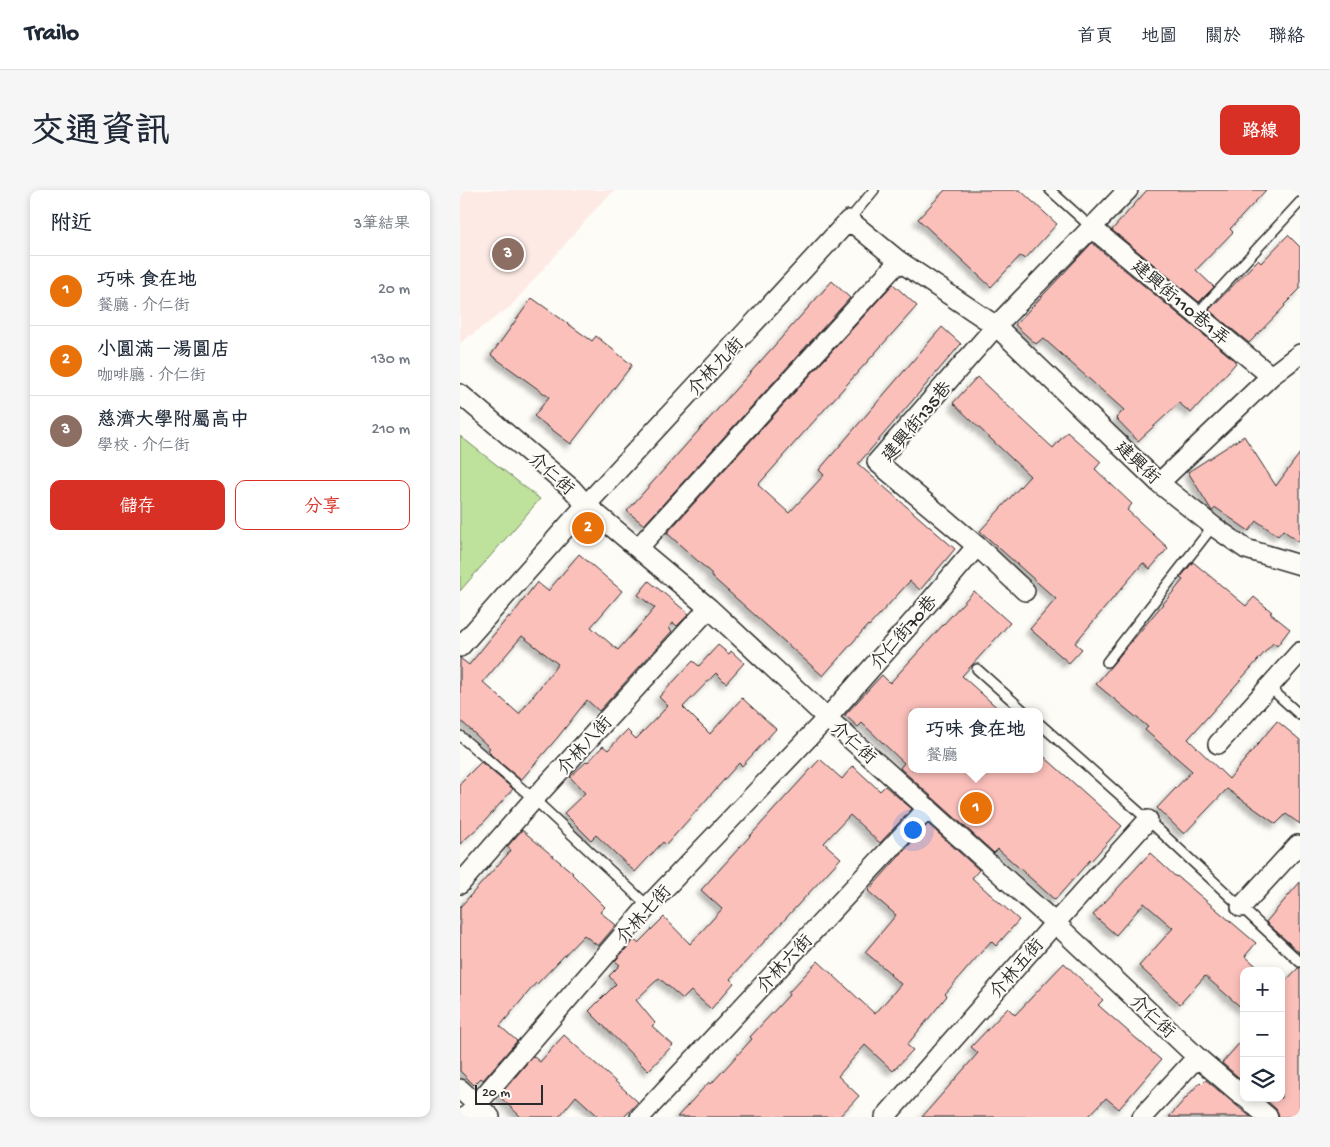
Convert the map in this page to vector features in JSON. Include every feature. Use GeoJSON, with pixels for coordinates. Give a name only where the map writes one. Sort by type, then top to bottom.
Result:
{"type":"FeatureCollection","features":[{"type":"Feature","properties":{"kind":"street"},"geometry":{"type":"LineString","coordinates":[[849,220],[899,261],[996,326],[1128,190]]}},
{"type":"Feature","properties":{"kind":"street","name":"介林九街"},"geometry":{"type":"LineString","coordinates":[[460,647],[586,505],[849,220]]}},
{"type":"Feature","properties":{"kind":"street","name":"建興街110巷1弄"},"geometry":{"type":"LineString","coordinates":[[1092,228],[1271,376]]}},
{"type":"Feature","properties":{"kind":"street"},"geometry":{"type":"LineString","coordinates":[[638,548],[899,261]]}},
{"type":"Feature","properties":{"kind":"street","name":"建興街"},"geometry":{"type":"LineString","coordinates":[[996,326],[1159,483],[1213,526],[1246,549],[1300,565]]}},
{"type":"Feature","properties":{"kind":"street","name":"建興街135巷"},"geometry":{"type":"LineString","coordinates":[[977,546],[878,462],[996,326]]}},
{"type":"Feature","properties":{"kind":"street"},"geometry":{"type":"LineString","coordinates":[[1159,483],[1271,376],[1300,354]]}},
{"type":"Feature","properties":{"kind":"street","name":"介仁街"},"geometry":{"type":"LineString","coordinates":[[460,394],[572,489],[586,505],[709,608],[827,718],[1055,924],[1197,1057],[1240,1093]]}},
{"type":"Feature","properties":{"kind":"street"},"geometry":{"type":"LineString","coordinates":[[977,546],[1025,591]]}},
{"type":"Feature","properties":{"kind":"street","name":"介仁街70巷"},"geometry":{"type":"LineString","coordinates":[[827,718],[977,546]]}},
{"type":"Feature","properties":{"kind":"street","name":"介林八街"},"geometry":{"type":"LineString","coordinates":[[460,884],[534,799],[709,608]]}},
{"type":"Feature","properties":{"kind":"street"},"geometry":{"type":"LineString","coordinates":[[1218,744],[1300,652]]}},
{"type":"Feature","properties":{"kind":"street","name":"介林七街"},"geometry":{"type":"LineString","coordinates":[[477,1113],[648,906],[827,718]]}},
{"type":"Feature","properties":{"kind":"street","name":"介林六街"},"geometry":{"type":"LineString","coordinates":[[640,1117],[928,808]]}},
{"type":"Feature","properties":{"kind":"street","name":"介林五街"},"geometry":{"type":"LineString","coordinates":[[896,1113],[1055,924],[1148,820]]}},
{"type":"Feature","properties":{"kind":"street"},"geometry":{"type":"LineString","coordinates":[[1241,908],[1299,845]]}},
{"type":"Feature","properties":{"kind":"street"},"geometry":{"type":"LineString","coordinates":[[1142,1117],[1197,1057]]}},
{"type":"Feature","properties":{"kind":"street"},"geometry":{"type":"LineString","coordinates":[[460,1089],[477,1113]]}},
{"type":"Feature","properties":{"kind":"street","name":"介仁街"},"geometry":{"type":"LineString","coordinates":[[1251,1102],[1268,1117]]}},
{"type":"Feature","properties":{"kind":"lane"},"geometry":{"type":"LineString","coordinates":[[849,220],[874,190]]}},
{"type":"Feature","properties":{"kind":"lane"},"geometry":{"type":"LineString","coordinates":[[1050,190],[1092,228]]}},
{"type":"Feature","properties":{"kind":"lane"},"geometry":{"type":"LineString","coordinates":[[1196,315],[1300,202]]}},
{"type":"Feature","properties":{"kind":"lane"},"geometry":{"type":"LineString","coordinates":[[1107,662],[1213,526]]}},
{"type":"Feature","properties":{"kind":"lane"},"geometry":{"type":"LineString","coordinates":[[978,670],[1021,708]]}},
{"type":"Feature","properties":{"kind":"lane"},"geometry":{"type":"LineString","coordinates":[[1270,687],[1300,715]]}},
{"type":"Feature","properties":{"kind":"lane"},"geometry":{"type":"LineString","coordinates":[[1043,727],[1148,820],[1300,962]]}},
{"type":"Feature","properties":{"kind":"lane"},"geometry":{"type":"LineString","coordinates":[[460,736],[534,799],[648,906]]}},
{"type":"Feature","properties":{"kind":"shaded area"},"geometry":{"type":"Polygon","coordinates":[[[460,190],[615,190],[602,202],[510,307],[460,343],[460,190]]]}},
{"type":"Feature","properties":{"kind":"green space"},"geometry":{"type":"Polygon","coordinates":[[[460,436],[540,499],[460,591],[460,436]]]}},
{"type":"Feature","properties":{"kind":"building"},"geometry":{"type":"Polygon","coordinates":[[[945,190],[1020,190],[1057,224],[1025,259],[1020,256],[991,287],[918,219],[945,190]]]}},
{"type":"Feature","properties":{"kind":"building"},"geometry":{"type":"Polygon","coordinates":[[[1147,190],[1266,190],[1230,229],[1233,232],[1196,270],[1214,287],[1199,302],[1112,230],[1147,190]]]}},
{"type":"Feature","properties":{"kind":"building"},"geometry":{"type":"Polygon","coordinates":[[[1288,235],[1300,247],[1300,289],[1249,343],[1209,310],[1258,260],[1261,263],[1288,235]]]}},
{"type":"Feature","properties":{"kind":"building"},"geometry":{"type":"Polygon","coordinates":[[[1092,243],[1236,363],[1191,413],[1179,403],[1138,441],[1116,418],[1124,410],[1043,338],[1036,344],[1015,325],[1092,243]]]}},
{"type":"Feature","properties":{"kind":"building"},"geometry":{"type":"Polygon","coordinates":[[[832,281],[850,298],[644,525],[627,511],[832,281]]]}},
{"type":"Feature","properties":{"kind":"building"},"geometry":{"type":"Polygon","coordinates":[[[893,284],[917,306],[758,485],[789,513],[824,475],[819,470],[942,327],[961,344],[858,464],[955,549],[920,590],[910,581],[823,676],[710,575],[712,574],[667,533],[893,284]]]}},
{"type":"Feature","properties":{"kind":"building"},"geometry":{"type":"Polygon","coordinates":[[[532,298],[592,341],[596,336],[632,365],[571,444],[534,416],[549,397],[491,355],[532,298]]]}},
{"type":"Feature","properties":{"kind":"building"},"geometry":{"type":"Polygon","coordinates":[[[977,377],[1053,448],[1067,432],[1101,462],[1095,469],[1132,504],[1127,510],[1168,548],[1150,569],[1143,563],[1075,643],[1082,649],[1069,663],[1030,629],[1056,599],[980,531],[1030,476],[953,403],[977,377]]]}},
{"type":"Feature","properties":{"kind":"building"},"geometry":{"type":"Polygon","coordinates":[[[1244,436],[1276,486],[1300,453],[1300,543],[1283,530],[1278,536],[1257,521],[1249,531],[1216,508],[1212,511],[1188,472],[1244,436]]]}},
{"type":"Feature","properties":{"kind":"building"},"geometry":{"type":"Polygon","coordinates":[[[579,554],[622,591],[591,627],[618,650],[655,608],[638,595],[649,581],[689,614],[677,626],[673,623],[669,628],[672,631],[599,711],[587,700],[521,780],[490,754],[488,750],[490,748],[460,720],[460,658],[469,665],[509,616],[510,618],[537,582],[548,591],[579,554]],[[522,636],[483,682],[519,714],[558,664],[522,636]]]}},
{"type":"Feature","properties":{"kind":"building"},"geometry":{"type":"Polygon","coordinates":[[[1193,562],[1246,606],[1254,597],[1290,629],[1277,646],[1273,643],[1188,739],[1229,779],[1277,721],[1300,740],[1300,824],[1286,814],[1276,824],[1227,789],[1184,834],[1157,808],[1192,771],[1145,730],[1148,727],[1096,684],[1183,580],[1180,578],[1193,562]]]}},
{"type":"Feature","properties":{"kind":"building"},"geometry":{"type":"Polygon","coordinates":[[[974,591],[1010,623],[962,676],[998,708],[908,708],[908,773],[1043,773],[1043,756],[1122,826],[1055,900],[998,849],[994,853],[900,768],[904,763],[862,723],[858,727],[845,715],[882,675],[890,683],[974,591]]]}},
{"type":"Feature","properties":{"kind":"building"},"geometry":{"type":"Polygon","coordinates":[[[718,645],[729,654],[731,651],[744,663],[726,683],[716,673],[683,707],[710,734],[742,698],[776,729],[742,766],[739,763],[666,845],[663,842],[635,872],[596,835],[591,840],[564,813],[585,793],[570,777],[603,746],[608,750],[627,730],[636,739],[668,706],[659,697],[693,661],[699,666],[718,645]]]}},
{"type":"Feature","properties":{"kind":"building"},"geometry":{"type":"Polygon","coordinates":[[[820,759],[842,779],[853,766],[880,791],[885,786],[912,809],[880,843],[850,815],[824,843],[841,858],[730,979],[734,983],[711,1009],[691,991],[683,999],[659,978],[636,1000],[655,1023],[652,1026],[673,1045],[648,1071],[589,1011],[616,984],[609,976],[620,965],[615,961],[634,940],[638,943],[664,917],[690,944],[722,909],[701,890],[820,759]]]}},
{"type":"Feature","properties":{"kind":"building"},"geometry":{"type":"Polygon","coordinates":[[[481,762],[513,789],[484,822],[460,844],[460,783],[481,762]]]}},
{"type":"Feature","properties":{"kind":"building"},"geometry":{"type":"Polygon","coordinates":[[[928,824],[979,870],[972,878],[1019,920],[996,946],[991,941],[945,994],[947,996],[907,1045],[913,1050],[893,1071],[865,1045],[838,1076],[859,1096],[839,1117],[677,1117],[709,1082],[711,1084],[752,1039],[750,1037],[818,961],[875,1014],[901,984],[865,952],[896,915],[868,891],[928,824]]]}},
{"type":"Feature","properties":{"kind":"building"},"geometry":{"type":"Polygon","coordinates":[[[522,830],[573,873],[605,907],[600,912],[616,925],[598,946],[584,935],[536,983],[500,1026],[517,1041],[483,1080],[481,1078],[474,1085],[460,1071],[460,907],[507,855],[511,850],[507,847],[522,830]]]}},
{"type":"Feature","properties":{"kind":"building"},"geometry":{"type":"Polygon","coordinates":[[[1150,853],[1256,943],[1245,956],[1257,967],[1240,967],[1240,1007],[1205,976],[1180,1004],[1139,966],[1173,928],[1144,903],[1116,935],[1093,915],[1150,853]]]}},
{"type":"Feature","properties":{"kind":"building"},"geometry":{"type":"Polygon","coordinates":[[[1300,882],[1300,953],[1266,922],[1300,882]]]}},
{"type":"Feature","properties":{"kind":"building"},"geometry":{"type":"Polygon","coordinates":[[[1064,963],[1103,1000],[1098,1005],[1161,1060],[1119,1109],[1106,1098],[1088,1117],[922,1117],[978,1053],[971,1047],[1008,1008],[1015,1015],[1064,963]]]}},
{"type":"Feature","properties":{"kind":"building"},"geometry":{"type":"Polygon","coordinates":[[[1300,968],[1300,1117],[1279,1117],[1276,1109],[1268,1102],[1285,1102],[1285,982],[1300,968]]]}},
{"type":"Feature","properties":{"kind":"building"},"geometry":{"type":"Polygon","coordinates":[[[564,1035],[638,1102],[624,1117],[599,1117],[576,1096],[559,1117],[521,1117],[499,1096],[533,1056],[540,1062],[564,1035]]]}},
{"type":"Feature","properties":{"kind":"building"},"geometry":{"type":"Polygon","coordinates":[[[1240,1043],[1240,1079],[1222,1063],[1240,1043]]]}},
{"type":"Feature","properties":{"kind":"building"},"geometry":{"type":"Polygon","coordinates":[[[1206,1080],[1251,1117],[1169,1117],[1200,1082],[1202,1084],[1206,1080]]]}},
{"type":"Feature","properties":{"kind":"place","name":"慈濟大學附屬高中"},"geometry":{"type":"Point","coordinates":[508,254]}},
{"type":"Feature","properties":{"kind":"place","name":"小圓滿－湯圓店"},"geometry":{"type":"Point","coordinates":[588,528]}},
{"type":"Feature","properties":{"kind":"place","name":"巧味 食在地"},"geometry":{"type":"Point","coordinates":[976,808]}}]}
